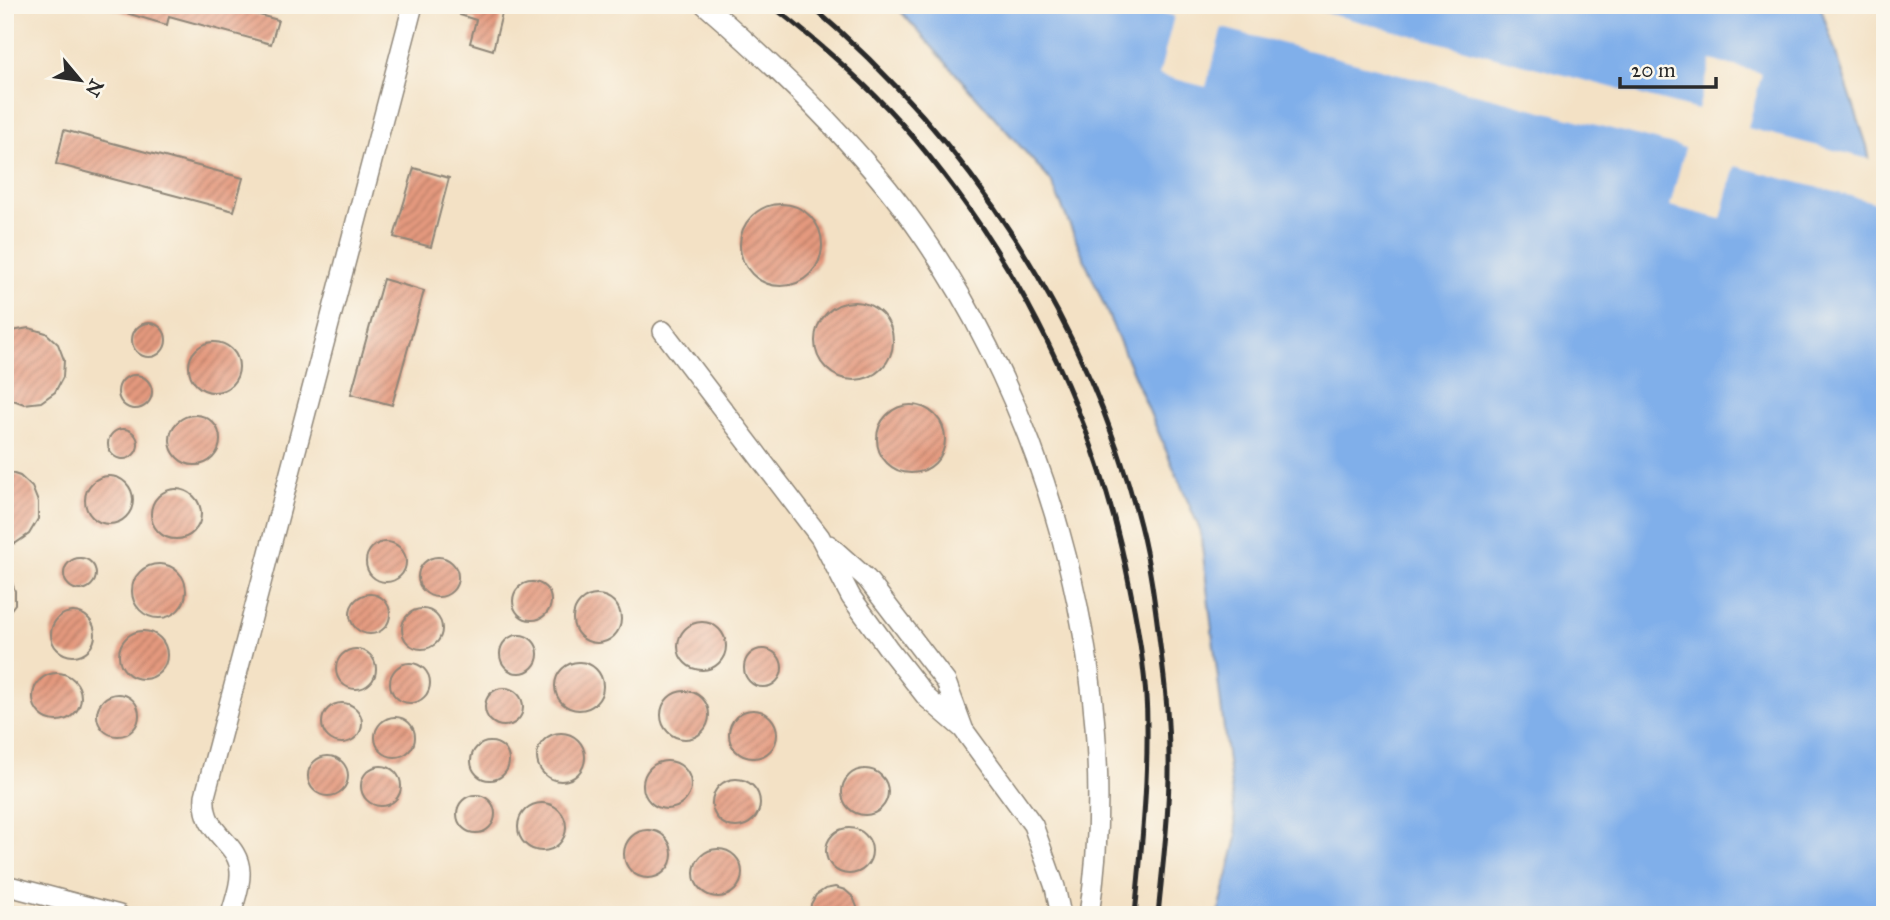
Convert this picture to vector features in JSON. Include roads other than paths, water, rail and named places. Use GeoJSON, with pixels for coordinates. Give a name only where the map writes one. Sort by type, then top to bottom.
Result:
{"type":"FeatureCollection","features":[{"type":"Feature","properties":{"kind":"lane"},"geometry":{"type":"LineString","coordinates":[[231,915],[240,873],[238,862],[234,853],[206,819],[205,796],[412,5]]}},
{"type":"Feature","properties":{"kind":"lane"},"geometry":{"type":"LineString","coordinates":[[705,5],[801,91],[889,190],[969,311],[1006,383],[1034,452],[1056,520],[1072,577],[1085,649],[1093,705],[1097,771],[1096,844],[1089,915]]}},
{"type":"Feature","properties":{"kind":"lane"},"geometry":{"type":"LineString","coordinates":[[663,331],[820,537],[867,579],[946,682],[963,729],[1033,825],[1055,887],[1061,915]]}},
{"type":"Feature","properties":{"kind":"lane"},"geometry":{"type":"LineString","coordinates":[[5,885],[119,915]]}},
{"type":"Feature","properties":{"kind":"water"},"geometry":{"type":"Polygon","coordinates":[[[895,5],[1820,5],[1867,146],[1885,248],[1885,877],[1880,915],[1218,915],[1237,837],[1200,530],[1051,181],[895,5]]]}},
{"type":"Feature","properties":{"kind":"railway"},"geometry":{"type":"LineString","coordinates":[[771,5],[871,91],[943,174],[1016,282],[1047,340],[1074,400],[1097,461],[1115,524],[1133,605],[1144,673],[1147,748],[1144,820],[1135,915]]}},
{"type":"Feature","properties":{"kind":"railway"},"geometry":{"type":"LineString","coordinates":[[810,5],[868,58],[922,115],[971,176],[1015,239],[1055,307],[1089,377],[1117,450],[1147,555],[1166,700],[1169,742],[1168,796],[1158,915]]}}]}
